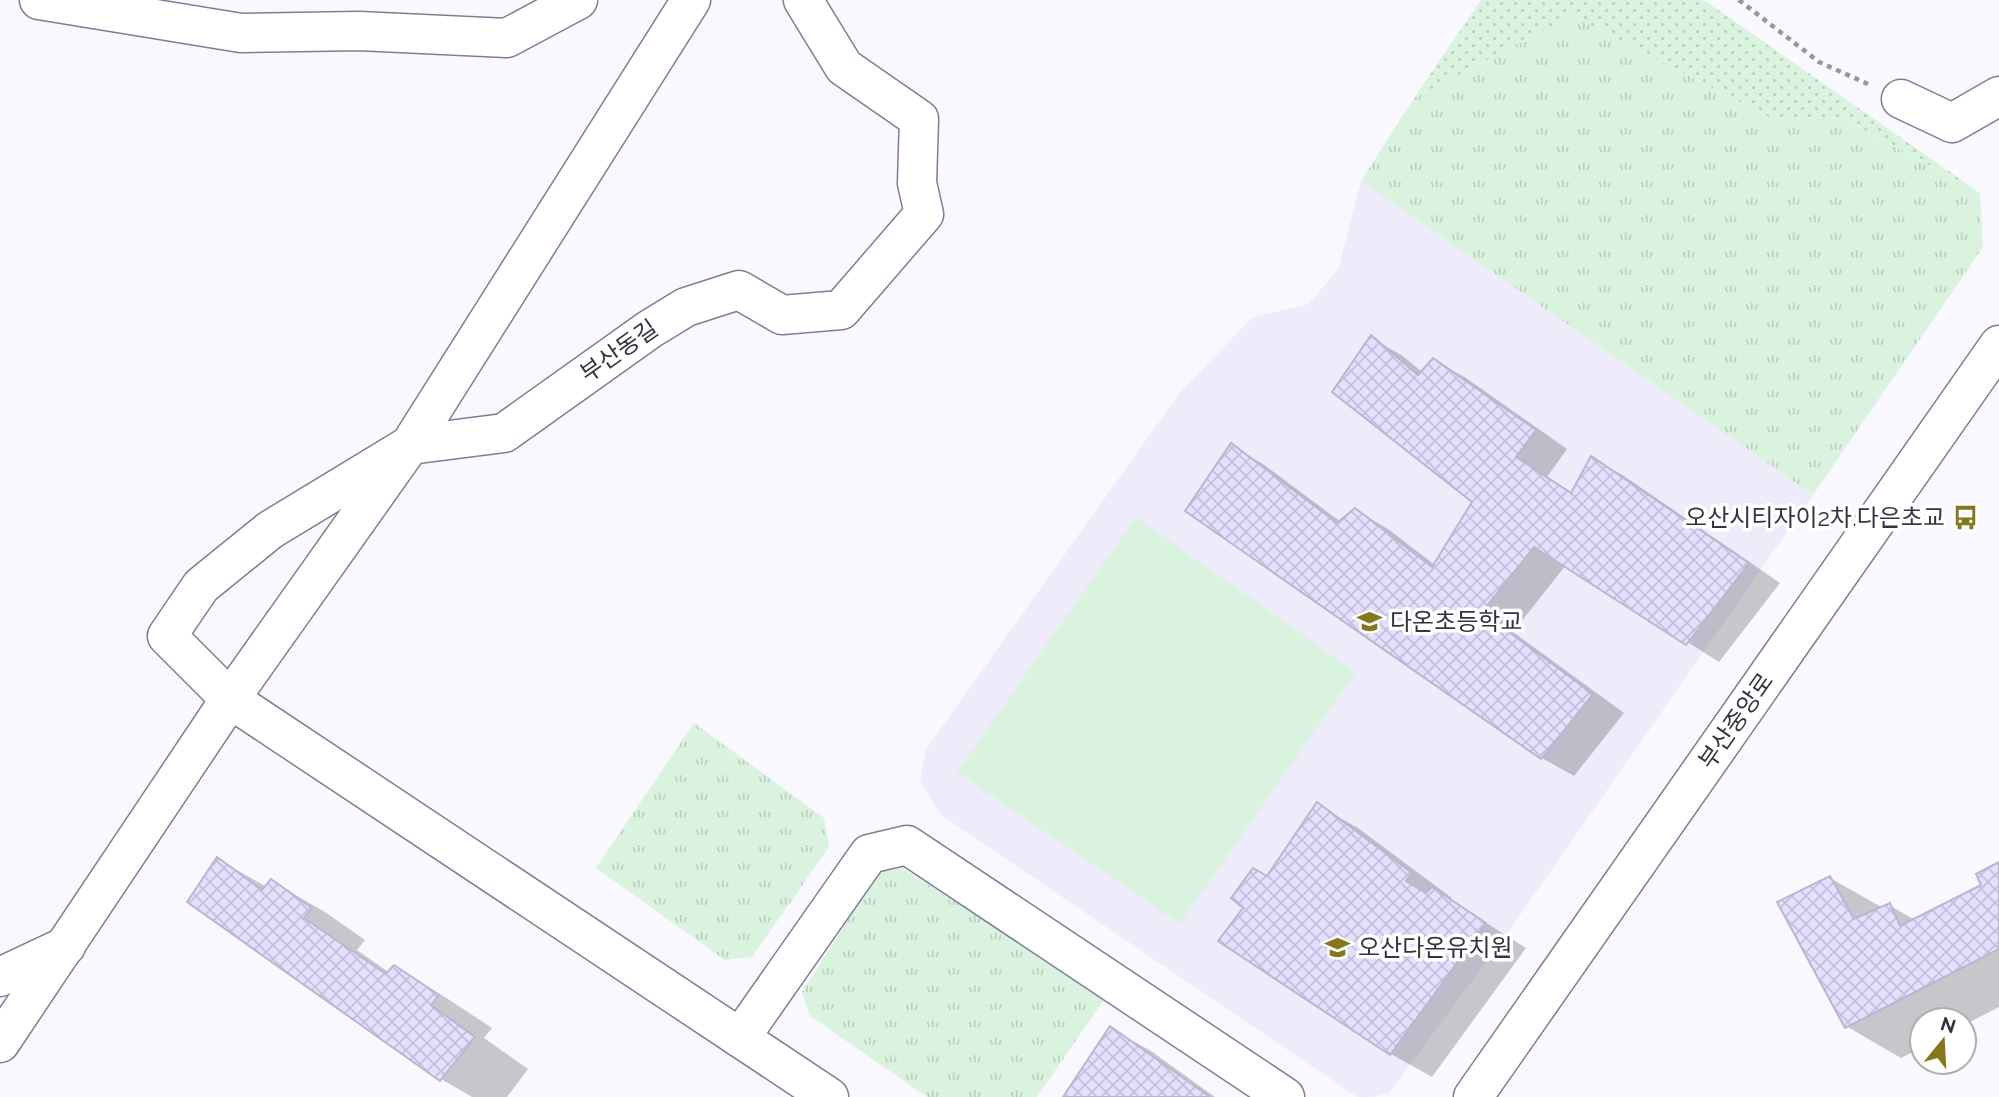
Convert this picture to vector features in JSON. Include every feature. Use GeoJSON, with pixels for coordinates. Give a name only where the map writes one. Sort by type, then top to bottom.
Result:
{"type":"FeatureCollection","features":[{"type":"Feature","properties":{"kind":"street"},"geometry":{"type":"LineString","coordinates":[[39,0],[242,33],[359,31],[507,38],[578,0]]}},
{"type":"Feature","properties":{"kind":"street"},"geometry":{"type":"LineString","coordinates":[[0,1043],[230,699],[410,445],[691,0]]}},
{"type":"Feature","properties":{"kind":"street","name":"부산동길"},"geometry":{"type":"LineString","coordinates":[[230,699],[167,636],[201,586],[270,530],[410,445],[504,433],[650,329],[686,307],[739,290],[782,315],[841,310],[924,214],[917,183],[919,119],[844,67],[803,0]]}},
{"type":"Feature","properties":{"kind":"street"},"geometry":{"type":"LineString","coordinates":[[1901,99],[1952,123],[1999,96]]}},
{"type":"Feature","properties":{"kind":"street","name":"부산중앙로"},"geometry":{"type":"LineString","coordinates":[[1473,1097],[1999,345]]}},
{"type":"Feature","properties":{"kind":"street"},"geometry":{"type":"LineString","coordinates":[[230,699],[828,1097]]}},
{"type":"Feature","properties":{"kind":"street"},"geometry":{"type":"LineString","coordinates":[[740,1038],[869,854],[907,845],[1285,1097]]}},
{"type":"Feature","properties":{"kind":"street"},"geometry":{"type":"LineString","coordinates":[[0,977],[65,946]]}},
{"type":"Feature","properties":{"kind":"path"},"geometry":{"type":"LineString","coordinates":[[1739,0],[1819,62],[1901,99]]}},
{"type":"Feature","properties":{"kind":"shaded area","name":"다온초등학교"},"geometry":{"type":"Polygon","coordinates":[[[1361,181],[1813,495],[1511,928],[1389,1093],[1373,1097],[1357,1097],[941,815],[920,780],[926,749],[1181,391],[1253,317],[1308,304],[1338,270],[1361,181]]]}},
{"type":"Feature","properties":{"kind":"green space"},"geometry":{"type":"Polygon","coordinates":[[[1481,0],[1704,0],[1980,193],[1841,117],[1773,119],[1572,16],[1414,98],[1481,0]]]}},
{"type":"Feature","properties":{"kind":"green space"},"geometry":{"type":"Polygon","coordinates":[[[1572,16],[1773,119],[1840,117],[1980,193],[1983,247],[1813,495],[1361,181],[1414,98],[1572,16]]]}},
{"type":"Feature","properties":{"kind":"green space"},"geometry":{"type":"Polygon","coordinates":[[[1136,517],[1356,672],[1180,924],[957,772],[1136,517]]]}},
{"type":"Feature","properties":{"kind":"green space"},"geometry":{"type":"Polygon","coordinates":[[[694,723],[824,818],[829,847],[752,957],[725,960],[596,868],[694,723]]]}},
{"type":"Feature","properties":{"kind":"green space"},"geometry":{"type":"Polygon","coordinates":[[[902,868],[1105,998],[1037,1097],[927,1097],[809,1015],[802,992],[878,873],[902,868]]]}},
{"type":"Feature","properties":{"kind":"building"},"geometry":{"type":"Polygon","coordinates":[[[1371,335],[1418,375],[1433,358],[1536,430],[1516,457],[1571,493],[1591,456],[1749,563],[1686,645],[1534,547],[1482,612],[1593,694],[1541,759],[1185,511],[1231,443],[1337,523],[1355,508],[1432,567],[1472,502],[1332,392],[1371,335]]]}},
{"type":"Feature","properties":{"kind":"building"},"geometry":{"type":"Polygon","coordinates":[[[1317,802],[1412,873],[1406,881],[1426,893],[1432,887],[1486,923],[1390,1055],[1218,941],[1243,908],[1231,898],[1253,868],[1267,876],[1317,802]]]}},
{"type":"Feature","properties":{"kind":"building"},"geometry":{"type":"Polygon","coordinates":[[[217,857],[262,890],[271,879],[312,908],[304,918],[386,974],[394,965],[439,995],[431,1005],[475,1037],[440,1081],[187,902],[217,857]]]}},
{"type":"Feature","properties":{"kind":"building"},"geometry":{"type":"Polygon","coordinates":[[[1999,862],[1999,949],[1845,1028],[1777,902],[1830,876],[1854,919],[1890,903],[1900,926],[1981,885],[1976,874],[1999,862]]]}},
{"type":"Feature","properties":{"kind":"building"},"geometry":{"type":"Polygon","coordinates":[[[1110,1026],[1210,1097],[1063,1097],[1110,1026]]]}},
{"type":"Feature","properties":{"kind":"place","name":"오산시티자이2차.다은초교"},"geometry":{"type":"Point","coordinates":[1965,518]}},
{"type":"Feature","properties":{"kind":"place","name":"다온초등학교"},"geometry":{"type":"Point","coordinates":[1370,622]}},
{"type":"Feature","properties":{"kind":"place","name":"오산다온유치원"},"geometry":{"type":"Point","coordinates":[1338,948]}}]}
